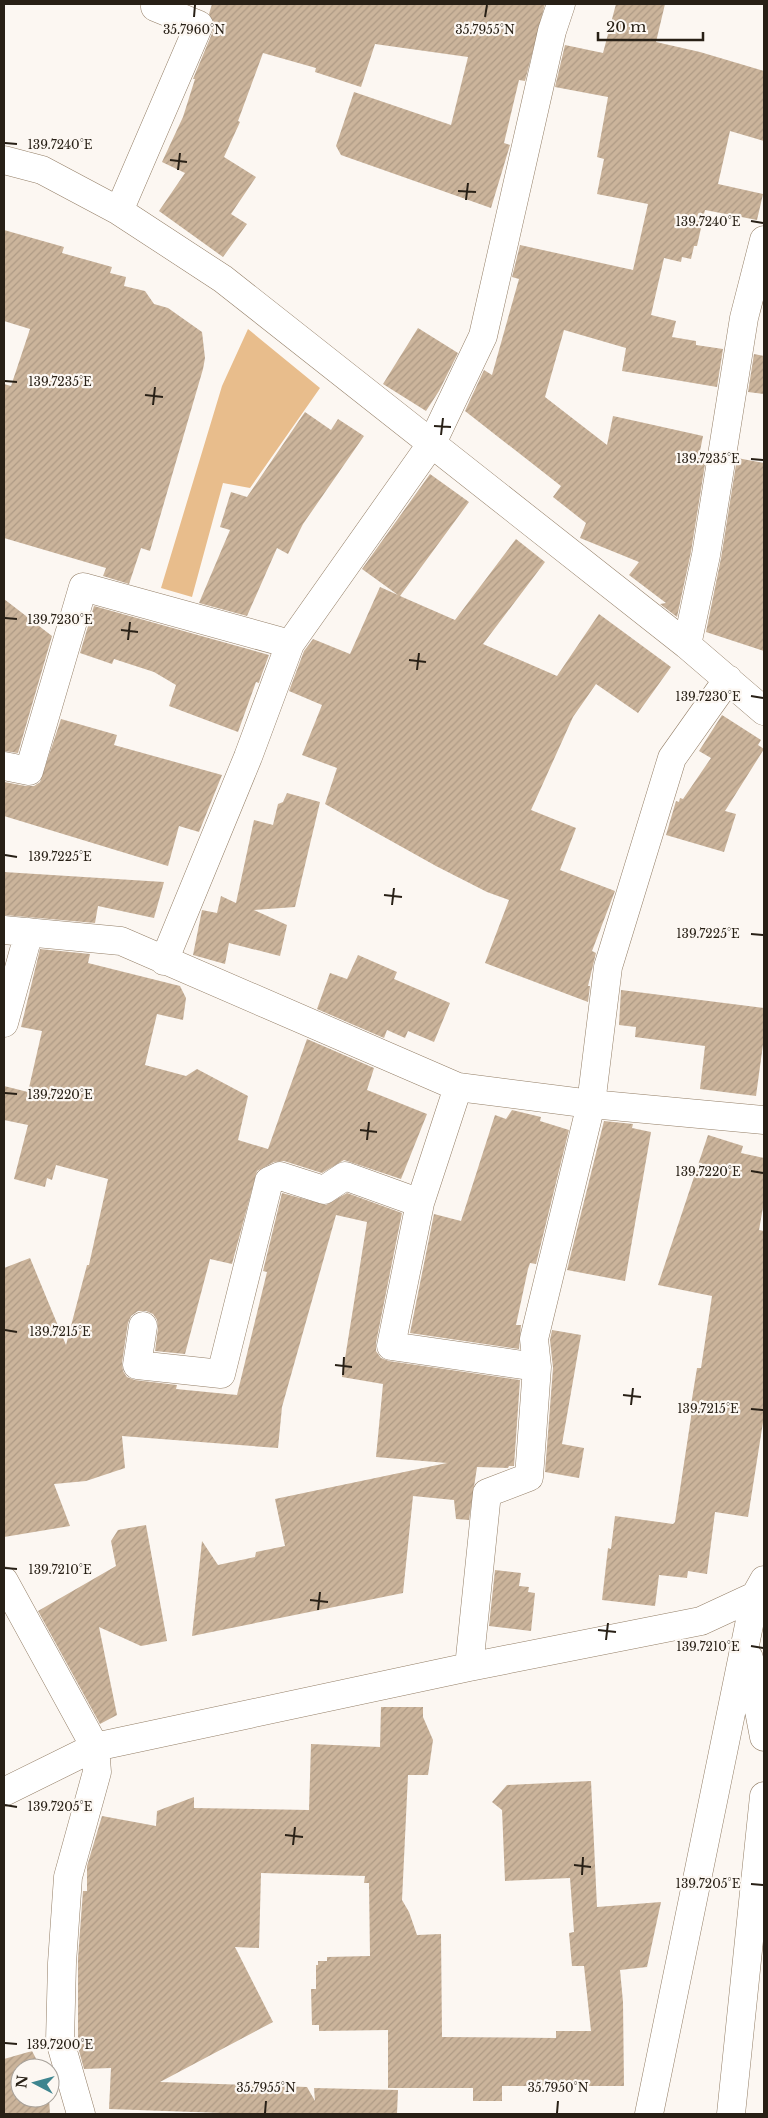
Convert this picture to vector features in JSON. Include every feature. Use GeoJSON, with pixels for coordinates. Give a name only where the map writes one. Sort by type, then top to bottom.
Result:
{"type":"FeatureCollection","features":[{"type":"Feature","properties":{"kind":"street"},"geometry":{"type":"LineString","coordinates":[[119,210],[199,25],[155,7],[156,4]]}},
{"type":"Feature","properties":{"kind":"street"},"geometry":{"type":"LineString","coordinates":[[164,960],[248,757],[290,644],[432,443],[483,336],[550,40],[561,4]]}},
{"type":"Feature","properties":{"kind":"street"},"geometry":{"type":"LineString","coordinates":[[4,160],[42,170],[119,210],[223,279],[687,644],[764,711]]}},
{"type":"Feature","properties":{"kind":"street"},"geometry":{"type":"LineString","coordinates":[[687,644],[706,555],[744,318],[764,240]]}},
{"type":"Feature","properties":{"kind":"street"},"geometry":{"type":"LineString","coordinates":[[4,766],[29,771],[83,587],[290,644]]}},
{"type":"Feature","properties":{"kind":"street"},"geometry":{"type":"LineString","coordinates":[[469,1667],[487,1493],[530,1477],[537,1367],[534,1339],[591,1104],[608,967],[672,758],[728,679]]}},
{"type":"Feature","properties":{"kind":"street"},"geometry":{"type":"LineString","coordinates":[[4,1023],[17,931],[121,941],[458,1087],[591,1104],[764,1120]]}},
{"type":"Feature","properties":{"kind":"street"},"geometry":{"type":"LineString","coordinates":[[458,1087],[420,1203],[391,1346],[537,1367]]}},
{"type":"Feature","properties":{"kind":"street"},"geometry":{"type":"LineString","coordinates":[[142,1326],[137,1365],[221,1374],[269,1181],[280,1176],[324,1190],[345,1176],[420,1203]]}},
{"type":"Feature","properties":{"kind":"street"},"geometry":{"type":"LineString","coordinates":[[4,1581],[95,1748],[97,1772],[68,1877],[62,1963],[60,2041],[81,2114]]}},
{"type":"Feature","properties":{"kind":"street"},"geometry":{"type":"LineString","coordinates":[[4,1792],[95,1748],[469,1667],[701,1621],[760,1588]]}},
{"type":"Feature","properties":{"kind":"street"},"geometry":{"type":"LineString","coordinates":[[649,2114],[746,1644],[760,1588]]}},
{"type":"Feature","properties":{"kind":"street"},"geometry":{"type":"LineString","coordinates":[[746,1644],[764,1738]]}},
{"type":"Feature","properties":{"kind":"street"},"geometry":{"type":"LineString","coordinates":[[731,2114],[764,1796]]}},
{"type":"Feature","properties":{"kind":"shaded area"},"geometry":{"type":"Polygon","coordinates":[[[248,329],[320,388],[250,488],[223,483],[192,597],[161,588],[222,386],[248,329]]]}},
{"type":"Feature","properties":{"kind":"building"},"geometry":{"type":"Polygon","coordinates":[[[212,4],[545,4],[525,81],[519,80],[504,143],[510,145],[491,208],[341,155],[336,146],[354,92],[451,125],[468,57],[375,44],[361,87],[315,72],[316,68],[263,53],[238,121],[240,122],[224,157],[256,177],[231,214],[247,224],[223,257],[159,211],[185,173],[162,162],[183,117],[195,79],[193,79],[213,31],[214,23],[209,14],[212,4]]]}},
{"type":"Feature","properties":{"kind":"building"},"geometry":{"type":"Polygon","coordinates":[[[616,4],[665,4],[656,42],[700,52],[764,71],[764,141],[730,131],[718,184],[763,194],[757,220],[705,210],[697,246],[694,246],[691,259],[682,257],[681,262],[664,258],[651,315],[676,321],[672,337],[696,341],[696,345],[723,349],[717,387],[622,371],[626,348],[564,330],[545,397],[607,445],[613,416],[703,436],[700,451],[707,452],[691,552],[677,617],[660,604],[666,603],[629,575],[639,562],[580,538],[586,523],[553,497],[561,486],[465,411],[484,370],[492,375],[519,279],[512,277],[520,245],[633,270],[648,204],[597,194],[604,159],[597,157],[608,97],[555,87],[565,45],[603,53],[616,4]]]}},
{"type":"Feature","properties":{"kind":"building"},"geometry":{"type":"Polygon","coordinates":[[[4,230],[64,247],[62,253],[112,267],[110,273],[126,277],[124,286],[145,291],[154,304],[168,308],[202,332],[205,358],[203,369],[150,551],[141,548],[129,584],[103,576],[106,568],[4,538],[4,384],[11,386],[30,329],[4,321],[4,230]]]}},
{"type":"Feature","properties":{"kind":"building"},"geometry":{"type":"Polygon","coordinates":[[[418,328],[458,353],[439,391],[426,411],[383,384],[418,328]]]}},
{"type":"Feature","properties":{"kind":"building"},"geometry":{"type":"Polygon","coordinates":[[[754,354],[764,356],[764,394],[748,392],[754,354]]]}},
{"type":"Feature","properties":{"kind":"building"},"geometry":{"type":"Polygon","coordinates":[[[305,412],[331,430],[338,419],[364,436],[303,524],[288,554],[277,548],[247,616],[199,603],[230,530],[220,527],[231,492],[247,497],[305,412]]]}},
{"type":"Feature","properties":{"kind":"building"},"geometry":{"type":"Polygon","coordinates":[[[737,458],[764,463],[764,651],[706,632],[721,558],[737,458]]]}},
{"type":"Feature","properties":{"kind":"building"},"geometry":{"type":"Polygon","coordinates":[[[430,474],[469,502],[400,596],[455,620],[516,539],[545,562],[483,644],[557,676],[599,614],[671,667],[638,713],[596,684],[573,717],[531,810],[576,828],[560,870],[615,891],[592,951],[596,953],[588,986],[590,986],[588,1002],[485,963],[509,900],[487,892],[436,866],[325,804],[337,768],[302,755],[322,705],[289,691],[304,651],[313,639],[350,654],[380,587],[398,595],[362,569],[430,474]]]}},
{"type":"Feature","properties":{"kind":"building"},"geometry":{"type":"Polygon","coordinates":[[[4,599],[52,636],[18,753],[4,751],[4,599]]]}},
{"type":"Feature","properties":{"kind":"building"},"geometry":{"type":"Polygon","coordinates":[[[94,606],[269,655],[259,683],[256,682],[238,732],[169,706],[176,685],[154,672],[114,659],[112,664],[80,653],[94,606]]]}},
{"type":"Feature","properties":{"kind":"building"},"geometry":{"type":"Polygon","coordinates":[[[722,715],[761,740],[758,745],[764,749],[725,811],[736,814],[724,852],[666,835],[676,801],[679,802],[680,798],[683,799],[711,758],[699,751],[722,715]]]}},
{"type":"Feature","properties":{"kind":"building"},"geometry":{"type":"Polygon","coordinates":[[[61,719],[117,735],[114,745],[222,775],[199,832],[179,826],[168,866],[4,816],[4,782],[34,786],[40,782],[61,719]]]}},
{"type":"Feature","properties":{"kind":"building"},"geometry":{"type":"Polygon","coordinates":[[[287,793],[320,802],[295,907],[254,910],[287,925],[280,956],[229,943],[225,964],[193,955],[202,910],[217,913],[221,896],[236,903],[254,820],[273,825],[278,804],[283,802],[287,793]]]}},
{"type":"Feature","properties":{"kind":"building"},"geometry":{"type":"Polygon","coordinates":[[[4,872],[164,882],[154,918],[98,906],[95,923],[4,915],[4,872]]]}},
{"type":"Feature","properties":{"kind":"building"},"geometry":{"type":"Polygon","coordinates":[[[40,949],[90,954],[88,963],[180,986],[186,998],[183,1020],[157,1014],[145,1065],[186,1076],[197,1069],[248,1096],[238,1140],[268,1149],[307,1039],[374,1068],[367,1090],[427,1114],[401,1179],[344,1160],[322,1173],[284,1161],[274,1162],[257,1171],[232,1264],[210,1259],[185,1354],[155,1351],[158,1328],[157,1320],[153,1314],[146,1311],[138,1311],[131,1316],[128,1323],[122,1363],[123,1371],[127,1377],[135,1380],[177,1385],[176,1389],[237,1395],[267,1272],[263,1271],[282,1193],[326,1205],[347,1193],[402,1213],[376,1351],[381,1358],[389,1361],[520,1380],[514,1466],[509,1466],[508,1468],[477,1467],[469,1520],[456,1519],[454,1500],[413,1496],[403,1593],[192,1636],[202,1541],[218,1565],[255,1557],[256,1552],[285,1546],[275,1499],[447,1463],[376,1457],[383,1384],[342,1377],[367,1222],[336,1215],[282,1407],[278,1448],[122,1436],[125,1468],[86,1481],[54,1484],[70,1526],[4,1537],[4,1268],[30,1258],[66,1345],[87,1265],[89,1265],[108,1179],[56,1165],[52,1180],[47,1178],[45,1187],[14,1179],[28,1125],[4,1120],[4,1086],[28,1092],[42,1031],[21,1027],[40,949]]]}},
{"type":"Feature","properties":{"kind":"building"},"geometry":{"type":"Polygon","coordinates":[[[358,955],[397,972],[394,979],[450,1003],[434,1042],[408,1031],[405,1038],[387,1030],[384,1038],[317,1009],[330,973],[347,979],[358,955]]]}},
{"type":"Feature","properties":{"kind":"building"},"geometry":{"type":"Polygon","coordinates":[[[621,990],[764,1008],[764,1037],[756,1096],[700,1089],[705,1046],[635,1037],[636,1027],[619,1025],[621,990]]]}},
{"type":"Feature","properties":{"kind":"building"},"geometry":{"type":"Polygon","coordinates":[[[512,1110],[541,1117],[540,1121],[569,1130],[536,1264],[530,1263],[528,1269],[516,1325],[521,1325],[519,1349],[410,1333],[434,1214],[461,1221],[495,1115],[506,1119],[512,1110]]]}},
{"type":"Feature","properties":{"kind":"building"},"geometry":{"type":"Polygon","coordinates":[[[604,1121],[633,1124],[632,1128],[651,1132],[625,1281],[567,1270],[604,1121]]]}},
{"type":"Feature","properties":{"kind":"building"},"geometry":{"type":"Polygon","coordinates":[[[708,1135],[743,1146],[741,1153],[764,1158],[764,1202],[759,1230],[764,1231],[764,1416],[748,1517],[715,1512],[707,1574],[688,1571],[687,1578],[659,1575],[655,1606],[602,1600],[608,1548],[611,1549],[615,1516],[673,1524],[675,1522],[697,1368],[701,1368],[712,1296],[658,1285],[708,1135]]]}},
{"type":"Feature","properties":{"kind":"building"},"geometry":{"type":"Polygon","coordinates":[[[552,1330],[581,1335],[562,1444],[584,1448],[579,1478],[545,1472],[553,1368],[550,1340],[552,1330]]]}},
{"type":"Feature","properties":{"kind":"building"},"geometry":{"type":"Polygon","coordinates":[[[146,1525],[167,1641],[141,1646],[99,1627],[117,1715],[100,1724],[38,1611],[116,1566],[111,1541],[118,1530],[146,1525]]]}},
{"type":"Feature","properties":{"kind":"building"},"geometry":{"type":"Polygon","coordinates":[[[495,1570],[521,1573],[519,1586],[529,1587],[528,1592],[535,1593],[531,1631],[489,1626],[495,1570]]]}},
{"type":"Feature","properties":{"kind":"building"},"geometry":{"type":"Polygon","coordinates":[[[381,1707],[423,1707],[423,1717],[433,1740],[428,1775],[408,1775],[402,1900],[409,1912],[417,1935],[441,1934],[442,2037],[556,2038],[556,2031],[591,2031],[584,1966],[572,1966],[569,1933],[574,1932],[570,1878],[505,1881],[502,1810],[492,1802],[507,1785],[591,1781],[597,1907],[661,1902],[647,1967],[620,1970],[623,2002],[624,2086],[502,2086],[502,2101],[473,2101],[473,2088],[388,2088],[388,2030],[319,2031],[319,2025],[312,2025],[311,1989],[316,1989],[316,1965],[318,1965],[318,1961],[327,1961],[327,1957],[370,1956],[369,1883],[364,1883],[365,1876],[261,1873],[259,1948],[235,1947],[273,2022],[160,2082],[307,2087],[315,2101],[314,2088],[398,2090],[397,2114],[250,2114],[109,2109],[111,2068],[84,2069],[78,2047],[78,1958],[83,1891],[87,1891],[87,1866],[102,1816],[156,1826],[157,1811],[194,1797],[194,1808],[309,1810],[311,1744],[380,1747],[381,1707]]]}},
{"type":"Feature","properties":{"kind":"building"},"geometry":{"type":"Polygon","coordinates":[[[32,2051],[36,2058],[10,2058],[10,2108],[50,2108],[50,2114],[4,2114],[4,2059],[32,2051]]]}}]}
